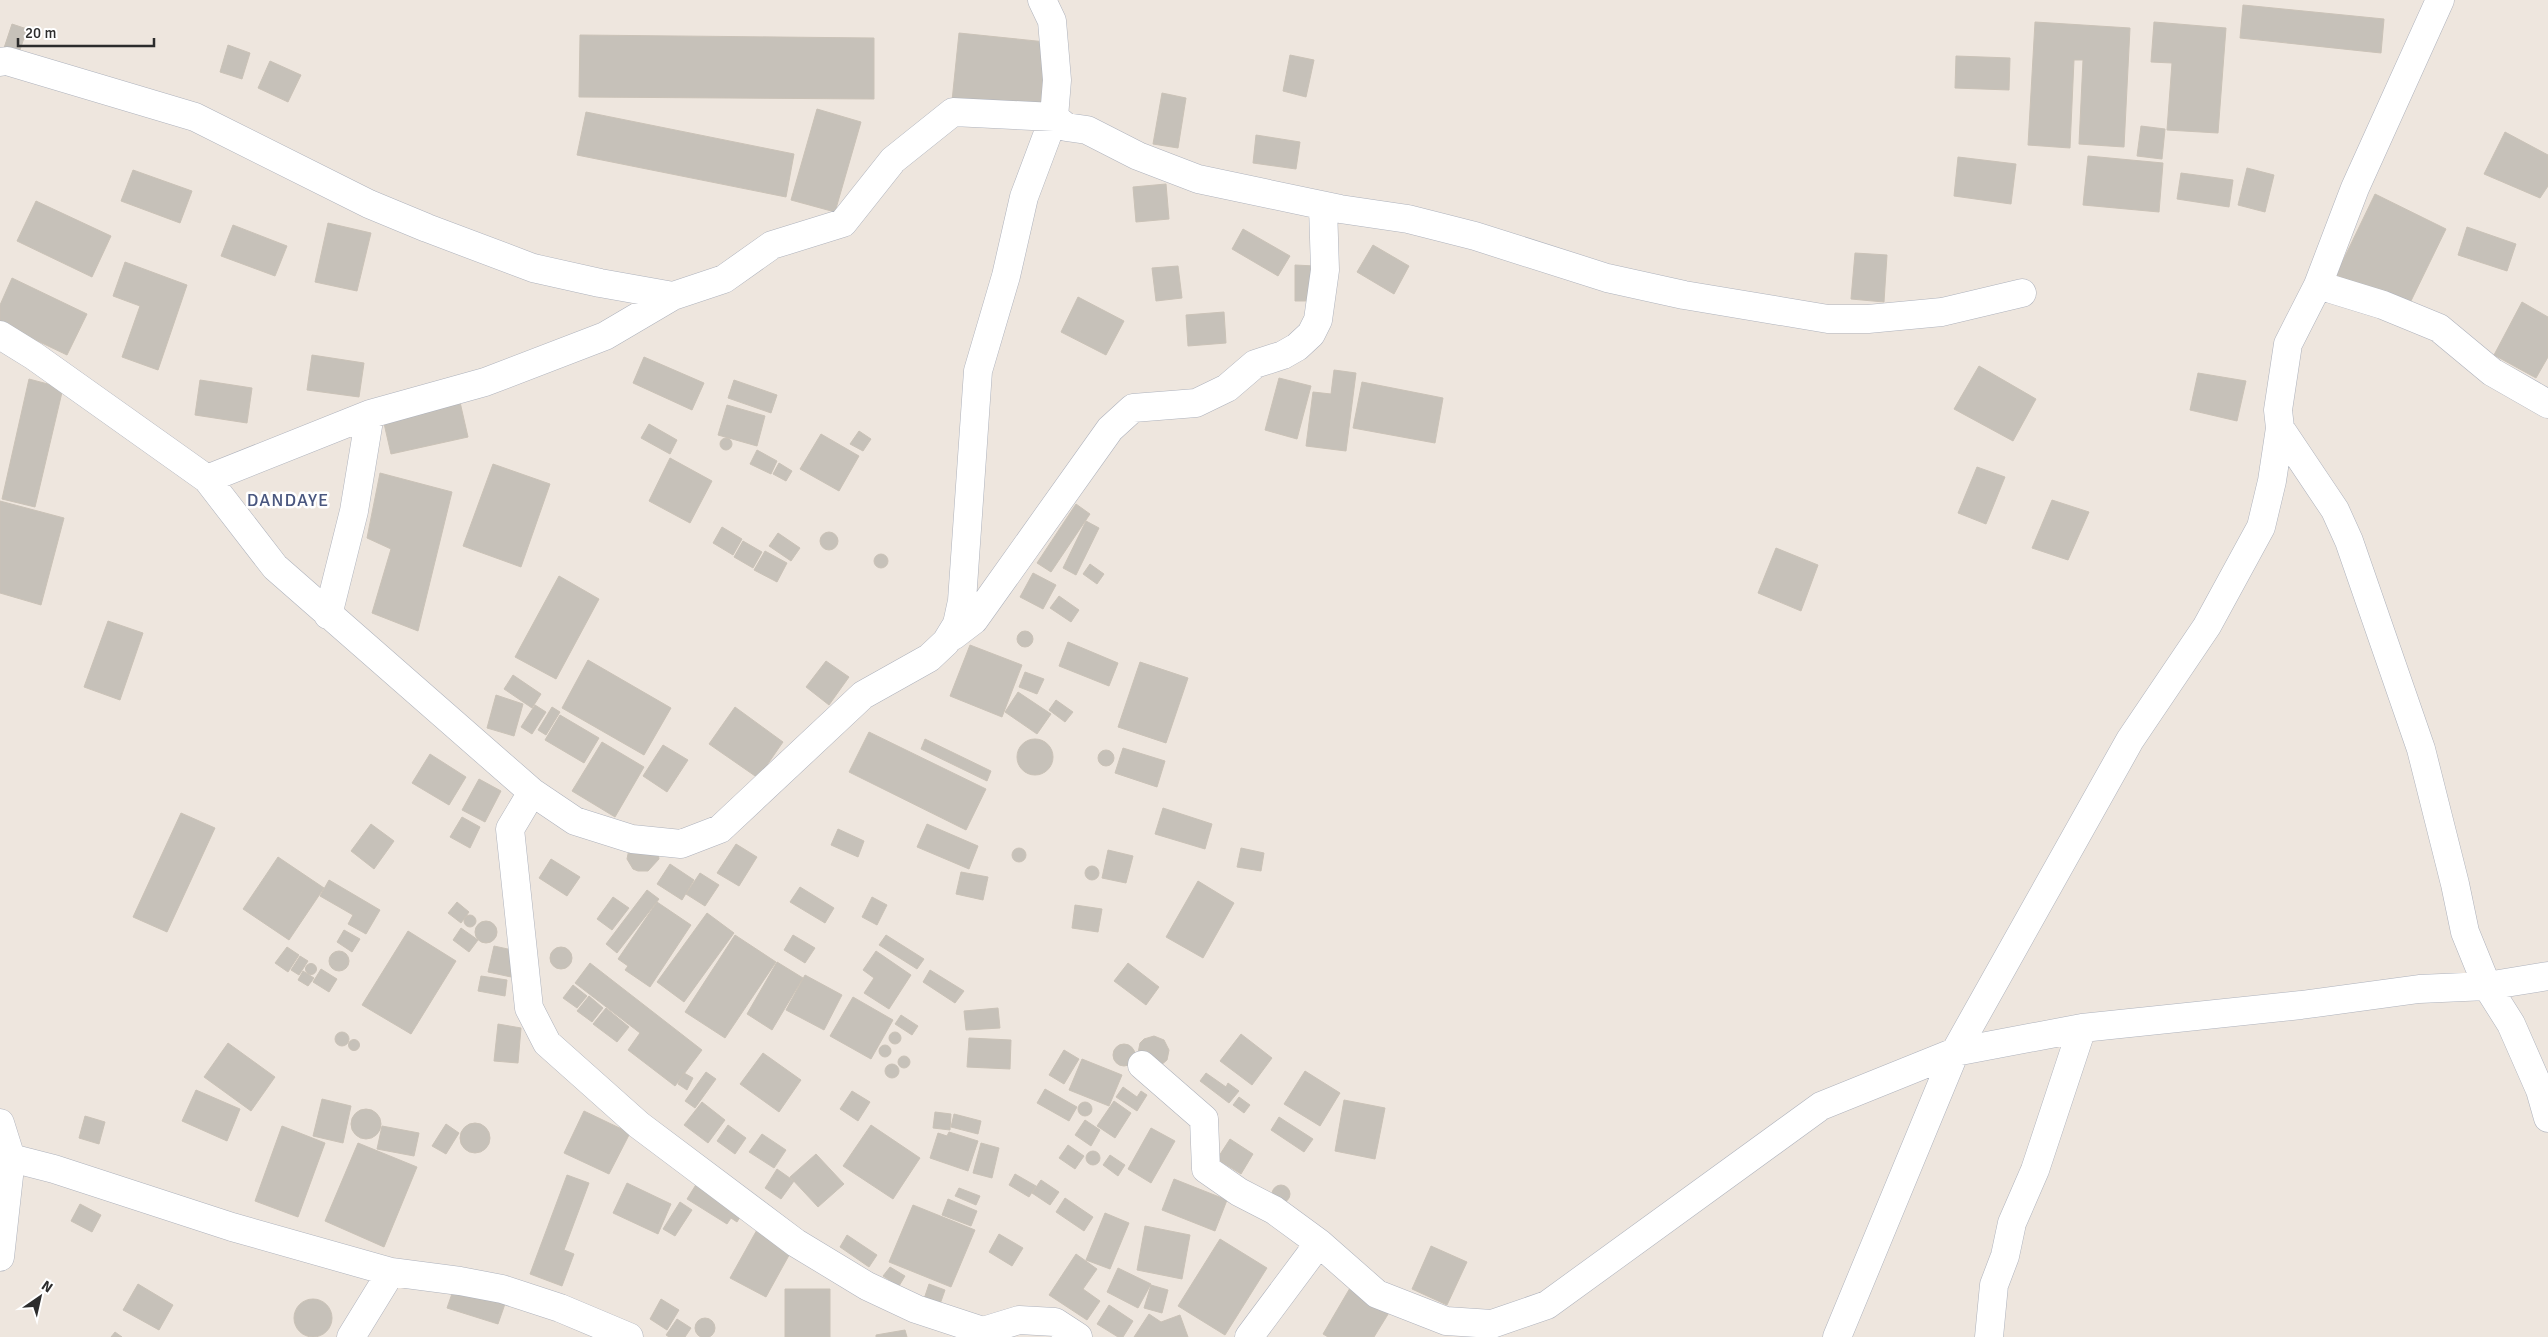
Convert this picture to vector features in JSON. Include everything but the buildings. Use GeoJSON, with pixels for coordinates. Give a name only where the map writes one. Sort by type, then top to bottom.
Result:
{"type":"FeatureCollection","features":[{"type":"Feature","properties":{"kind":"street"},"geometry":{"type":"LineString","coordinates":[[946,642],[957,624],[962,601],[978,371],[1006,276],[1024,197],[1054,117],[1057,80],[1052,21],[1042,0]]}},
{"type":"Feature","properties":{"kind":"street"},"geometry":{"type":"LineString","coordinates":[[1837,1337],[1955,1052],[2130,740],[2208,626],[2261,527],[2272,481],[2280,428],[2278,410],[2288,344],[2318,284],[2355,188],[2440,0]]}},
{"type":"Feature","properties":{"kind":"street"},"geometry":{"type":"LineString","coordinates":[[0,62],[7,61],[82,82],[195,117],[369,204],[533,268],[600,283],[673,296]]}},
{"type":"Feature","properties":{"kind":"street"},"geometry":{"type":"LineString","coordinates":[[207,478],[370,414],[485,382],[605,336],[673,296],[724,279],[772,245],[843,223],[893,160],[953,112],[1054,117],[1066,127],[1087,130],[1138,156],[1198,179],[1323,206],[1408,219],[1475,236],[1607,278],[1684,295],[1828,319],[1868,319],[1942,312],[2022,293]]}},
{"type":"Feature","properties":{"kind":"street"},"geometry":{"type":"LineString","coordinates":[[0,335],[34,356],[207,478],[275,567],[532,792],[575,821],[632,839],[681,844],[720,829],[863,695],[929,658],[974,620],[1110,429],[1123,416],[1133,408],[1196,403],[1227,388],[1256,364],[1297,347],[1311,334],[1318,320],[1325,270],[1323,206]]}},
{"type":"Feature","properties":{"kind":"street"},"geometry":{"type":"LineString","coordinates":[[2318,284],[2383,305],[2439,328],[2492,372],[2548,404]]}},
{"type":"Feature","properties":{"kind":"street"},"geometry":{"type":"LineString","coordinates":[[328,615],[354,511],[370,414]]}},
{"type":"Feature","properties":{"kind":"street"},"geometry":{"type":"LineString","coordinates":[[2280,428],[2335,510],[2375,610],[2421,749],[2456,884],[2465,932],[2486,986],[2511,1024],[2540,1090],[2548,1118]]}},
{"type":"Feature","properties":{"kind":"street"},"geometry":{"type":"LineString","coordinates":[[532,792],[510,829],[529,1008],[547,1043],[639,1125],[796,1243],[867,1286],[916,1309],[981,1334],[1018,1320],[1055,1322],[1078,1337]]}},
{"type":"Feature","properties":{"kind":"street"},"geometry":{"type":"LineString","coordinates":[[1512,1337],[1548,1305],[1821,1106],[1955,1052],[2082,1028],[2301,1006],[2419,989],[2486,986],[2548,976]]}},
{"type":"Feature","properties":{"kind":"street"},"geometry":{"type":"LineString","coordinates":[[1989,1337],[1994,1285],[2005,1256],[2012,1222],[2035,1170],[2082,1028]]}},
{"type":"Feature","properties":{"kind":"street"},"geometry":{"type":"LineString","coordinates":[[1142,1065],[1204,1119],[1206,1168],[1239,1192],[1274,1210],[1320,1243],[1377,1294],[1446,1321],[1492,1324],[1548,1305]]}},
{"type":"Feature","properties":{"kind":"street"},"geometry":{"type":"LineString","coordinates":[[0,1124],[11,1158],[0,1258]]}},
{"type":"Feature","properties":{"kind":"street"},"geometry":{"type":"LineString","coordinates":[[11,1158],[54,1169],[232,1227],[391,1272],[460,1281],[502,1289],[560,1308],[629,1337]]}},
{"type":"Feature","properties":{"kind":"street"},"geometry":{"type":"LineString","coordinates":[[1249,1337],[1320,1243]]}},
{"type":"Feature","properties":{"kind":"street"},"geometry":{"type":"LineString","coordinates":[[351,1337],[391,1272]]}},
{"type":"Feature","properties":{"kind":"district","name":"DANDAYE"},"geometry":{"type":"Point","coordinates":[288,500]}}]}
